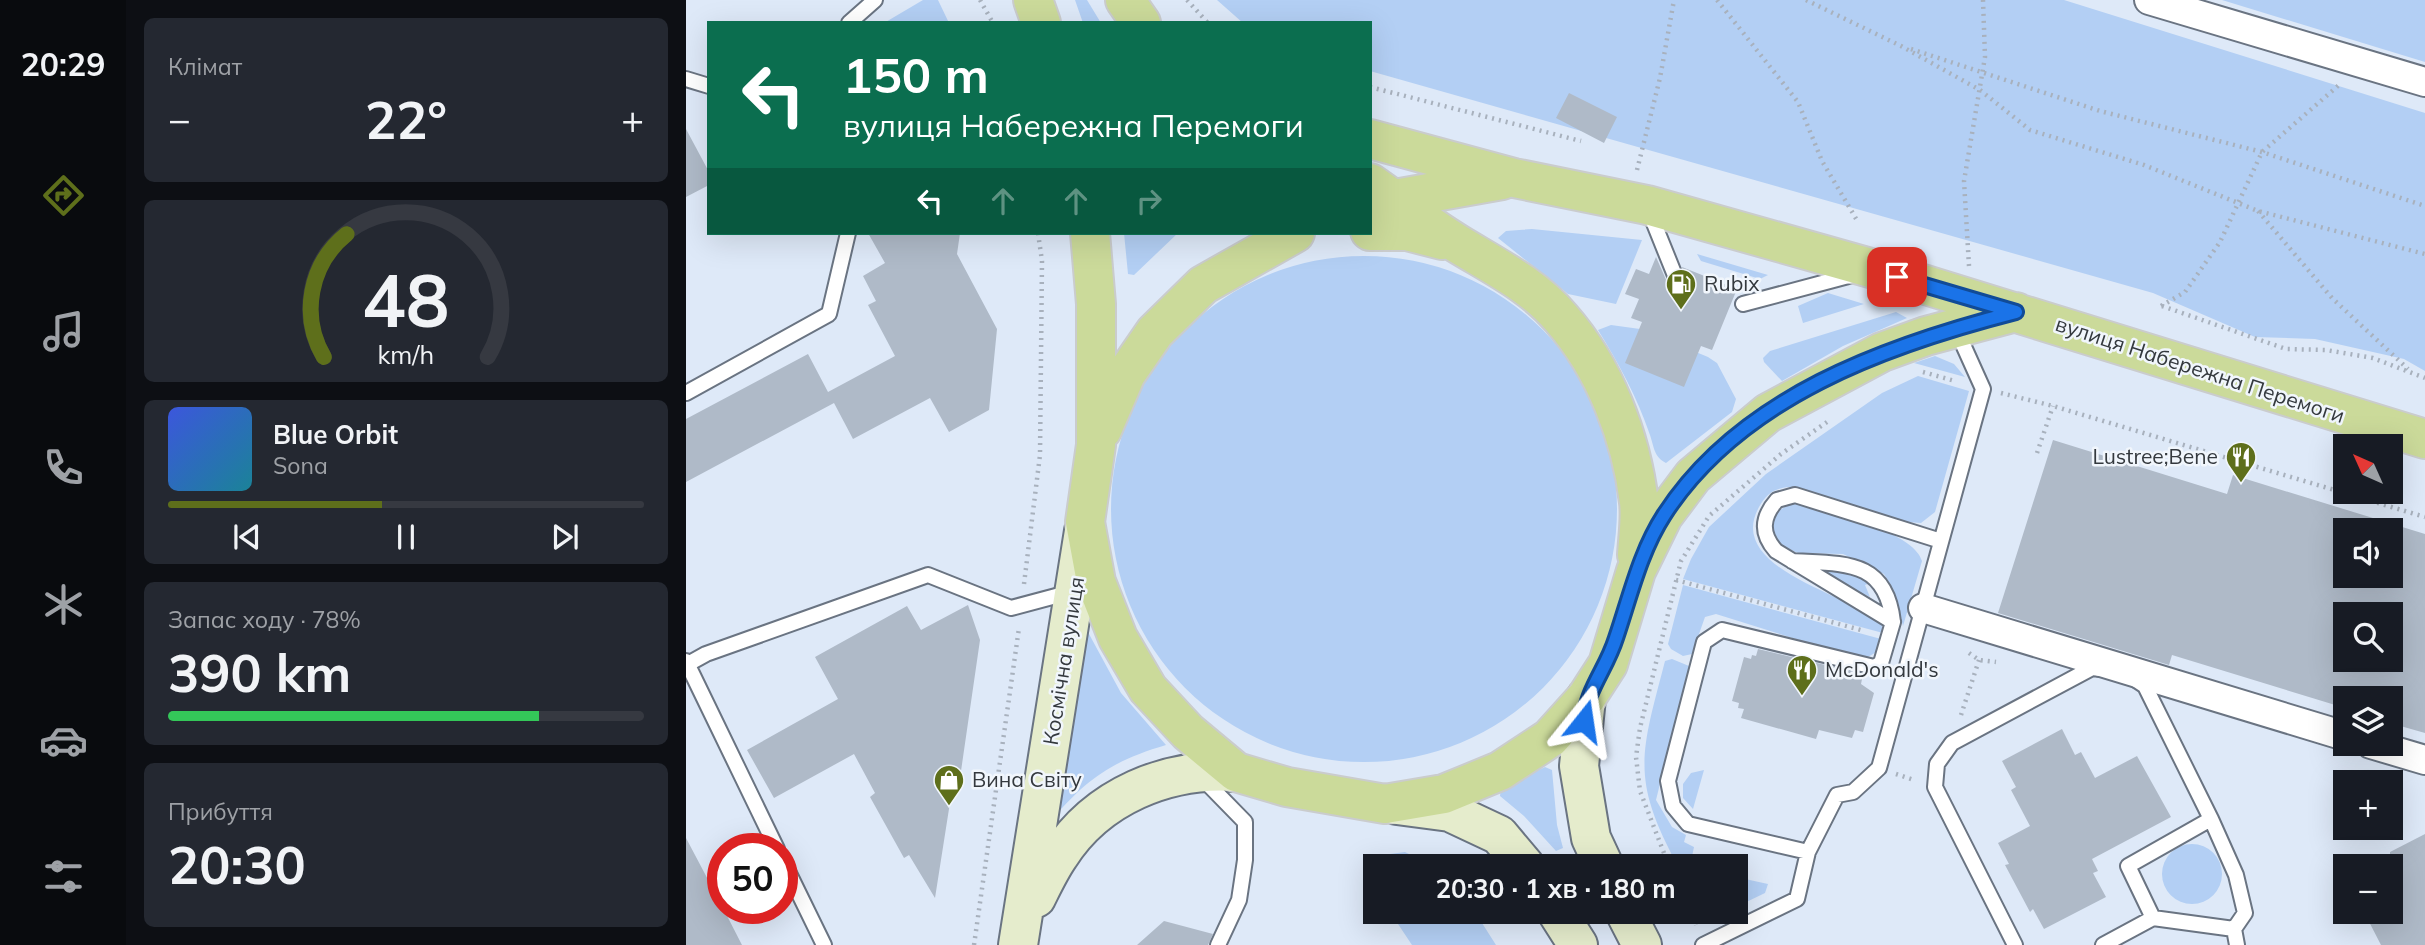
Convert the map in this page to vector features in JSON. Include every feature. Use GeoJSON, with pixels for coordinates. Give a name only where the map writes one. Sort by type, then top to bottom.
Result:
{"type":"FeatureCollection","features":[{"type":"Feature","properties":{"kind":"main road"},"geometry":{"type":"LineString","coordinates":[[1033,0],[1040,21]]}},
{"type":"Feature","properties":{"kind":"main road"},"geometry":{"type":"LineString","coordinates":[[1125,0],[1140,21]]}},
{"type":"Feature","properties":{"kind":"main road","name":"вулиця Набережна Перемоги"},"geometry":{"type":"LineString","coordinates":[[1372,140],[1514,178],[1637,203],[1874,270],[1962,313]]}},
{"type":"Feature","properties":{"kind":"main road","name":"вулиця Набережна Перемоги"},"geometry":{"type":"LineString","coordinates":[[1378,195],[1514,178]]}},
{"type":"Feature","properties":{"kind":"main road","name":"вулиця Набережна Перемоги"},"geometry":{"type":"LineString","coordinates":[[1378,195],[1458,244],[1497,264],[1560,317],[1586,351],[1605,387],[1629,446],[1639,504],[1636,571]]}},
{"type":"Feature","properties":{"kind":"main road","name":"вулиця Набережна Перемоги"},"geometry":{"type":"LineString","coordinates":[[1372,231],[1407,231],[1458,244]]}},
{"type":"Feature","properties":{"kind":"main road","name":"вулиця Набережна Перемоги"},"geometry":{"type":"LineString","coordinates":[[1090,235],[1096,304],[1096,445],[1085,522],[1096,582],[1118,638],[1148,690],[1188,732],[1236,772],[1287,787],[1385,804],[1444,794],[1500,771],[1550,738],[1586,698],[1608,664],[1636,571],[1663,516],[1693,476],[1768,412],[1962,313],[2016,312],[2425,439]]}},
{"type":"Feature","properties":{"kind":"main road","name":"вулиця Набережна Перемоги"},"geometry":{"type":"LineString","coordinates":[[1096,445],[1126,374],[1155,332],[1203,285],[1291,235]]}},
{"type":"Feature","properties":{"kind":"main road","name":"вулиця Набережна Перемоги"},"geometry":{"type":"LineString","coordinates":[[1259,252],[1314,235]]}},
{"type":"Feature","properties":{"kind":"main road","name":"Космічна вулиця"},"geometry":{"type":"LineString","coordinates":[[1019,935],[1085,522]]}},
{"type":"Feature","properties":{"kind":"main road"},"geometry":{"type":"LineString","coordinates":[[1586,698],[1579,766],[1591,838],[1598,854]]}},
{"type":"Feature","properties":{"kind":"main road","name":"Космічна вулиця"},"geometry":{"type":"LineString","coordinates":[[1019,935],[1060,854],[1087,823],[1129,791],[1170,777],[1236,772]]}},
{"type":"Feature","properties":{"kind":"main road"},"geometry":{"type":"LineString","coordinates":[[1385,804],[1450,812],[1499,835],[1515,854]]}},
{"type":"Feature","properties":{"kind":"main road"},"geometry":{"type":"LineString","coordinates":[[1565,924],[1578,945]]}},
{"type":"Feature","properties":{"kind":"main road"},"geometry":{"type":"LineString","coordinates":[[1631,924],[1642,945]]}},
{"type":"Feature","properties":{"kind":"street"},"geometry":{"type":"LineString","coordinates":[[2149,0],[2425,82]]}},
{"type":"Feature","properties":{"kind":"street"},"geometry":{"type":"LineString","coordinates":[[1923,608],[2333,732]]}},
{"type":"Feature","properties":{"kind":"street"},"geometry":{"type":"LineString","coordinates":[[2403,753],[2425,760]]}},
{"type":"Feature","properties":{"kind":"lane"},"geometry":{"type":"LineString","coordinates":[[851,21],[875,0]]}},
{"type":"Feature","properties":{"kind":"lane"},"geometry":{"type":"LineString","coordinates":[[686,79],[707,85]]}},
{"type":"Feature","properties":{"kind":"lane"},"geometry":{"type":"LineString","coordinates":[[1637,203],[1676,278]]}},
{"type":"Feature","properties":{"kind":"lane"},"geometry":{"type":"LineString","coordinates":[[686,393],[829,314],[848,235]]}},
{"type":"Feature","properties":{"kind":"lane"},"geometry":{"type":"LineString","coordinates":[[1743,304],[1874,270]]}},
{"type":"Feature","properties":{"kind":"lane"},"geometry":{"type":"LineString","coordinates":[[1703,945],[1797,899],[1808,852],[1837,795],[1853,792],[1879,768],[1983,388],[1962,313]]}},
{"type":"Feature","properties":{"kind":"lane"},"geometry":{"type":"LineString","coordinates":[[1893,622],[1787,560],[1770,544],[1764,526],[1766,516],[1777,500],[1795,495],[1941,541]]}},
{"type":"Feature","properties":{"kind":"lane"},"geometry":{"type":"LineString","coordinates":[[1787,560],[1851,565],[1880,582],[1891,599],[1893,622],[1881,663],[1874,667],[1723,630],[1709,635],[1701,649],[1668,781],[1673,806],[1688,824],[1808,852]]}},
{"type":"Feature","properties":{"kind":"lane"},"geometry":{"type":"LineString","coordinates":[[769,833],[687,663],[928,575],[1011,608],[1076,591]]}},
{"type":"Feature","properties":{"kind":"lane"},"geometry":{"type":"LineString","coordinates":[[2015,945],[1935,788],[1937,764],[1952,743],[2092,668],[2121,670],[2145,686],[2236,875],[2245,913],[2234,929],[2237,945]]}},
{"type":"Feature","properties":{"kind":"lane"},"geometry":{"type":"LineString","coordinates":[[1197,773],[1245,822],[1245,860],[1239,900],[1218,945]]}},
{"type":"Feature","properties":{"kind":"lane"},"geometry":{"type":"LineString","coordinates":[[2153,918],[2127,866],[2211,819]]}},
{"type":"Feature","properties":{"kind":"lane"},"geometry":{"type":"LineString","coordinates":[[798,892],[824,945]]}},
{"type":"Feature","properties":{"kind":"lane"},"geometry":{"type":"LineString","coordinates":[[2103,945],[2153,918],[2234,929]]}},
{"type":"Feature","properties":{"kind":"path"},"geometry":{"type":"LineString","coordinates":[[980,0],[992,21]]}},
{"type":"Feature","properties":{"kind":"path"},"geometry":{"type":"LineString","coordinates":[[1187,0],[1206,21]]}},
{"type":"Feature","properties":{"kind":"path"},"geometry":{"type":"LineString","coordinates":[[1637,203],[1644,145],[1674,0]]}},
{"type":"Feature","properties":{"kind":"path"},"geometry":{"type":"LineString","coordinates":[[1717,0],[1798,102],[1822,161],[1858,222]]}},
{"type":"Feature","properties":{"kind":"path"},"geometry":{"type":"LineString","coordinates":[[1806,0],[1901,46],[1980,90],[2030,130],[2144,165],[2258,211],[2425,254]]}},
{"type":"Feature","properties":{"kind":"path"},"geometry":{"type":"LineString","coordinates":[[1962,313],[1970,254],[1964,181],[1985,57],[1983,0]]}},
{"type":"Feature","properties":{"kind":"path"},"geometry":{"type":"LineString","coordinates":[[1901,46],[2100,111],[2262,152],[2425,206]]}},
{"type":"Feature","properties":{"kind":"path"},"geometry":{"type":"LineString","coordinates":[[2364,63],[2262,152],[2235,203],[2220,242],[2185,292],[2161,306],[2286,349],[2326,350],[2409,369]]}},
{"type":"Feature","properties":{"kind":"path"},"geometry":{"type":"LineString","coordinates":[[1372,88],[1581,141]]}},
{"type":"Feature","properties":{"kind":"path"},"geometry":{"type":"LineString","coordinates":[[2258,211],[2332,298],[2409,369],[2425,378]]}},
{"type":"Feature","properties":{"kind":"path"},"geometry":{"type":"LineString","coordinates":[[2037,453],[2053,405]]}},
{"type":"Feature","properties":{"kind":"path"},"geometry":{"type":"LineString","coordinates":[[1676,580],[1890,638]]}},
{"type":"Feature","properties":{"kind":"path"},"geometry":{"type":"LineString","coordinates":[[1952,743],[1979,660],[1984,626]]}},
{"type":"Feature","properties":{"kind":"path"},"geometry":{"type":"LineString","coordinates":[[1879,768],[1935,788]]}},
{"type":"Feature","properties":{"kind":"shaded area"},"geometry":{"type":"Polygon","coordinates":[[[923,0],[938,0],[948,21],[887,21],[923,0]]]}},
{"type":"Feature","properties":{"kind":"shaded area"},"geometry":{"type":"Polygon","coordinates":[[[1075,0],[1087,0],[1100,21],[1082,21],[1075,0]]]}},
{"type":"Feature","properties":{"kind":"shaded area"},"geometry":{"type":"Polygon","coordinates":[[[1217,0],[2064,0],[2425,113],[2425,371],[2404,359],[2315,339],[2255,337],[2153,293],[1372,72],[1372,21],[1241,21],[1217,0]]]}},
{"type":"Feature","properties":{"kind":"shaded area"},"geometry":{"type":"Polygon","coordinates":[[[2222,0],[2425,0],[2425,62],[2222,0]]]}},
{"type":"Feature","properties":{"kind":"shaded area"},"geometry":{"type":"Polygon","coordinates":[[[1532,229],[1642,240],[1616,304],[1568,294],[1498,238],[1506,231],[1532,229]]]}},
{"type":"Feature","properties":{"kind":"shaded area"},"geometry":{"type":"Polygon","coordinates":[[[1124,235],[1176,235],[1134,275],[1128,274],[1124,235]]]}},
{"type":"Feature","properties":{"kind":"shaded area"},"geometry":{"type":"Polygon","coordinates":[[[1697,254],[1768,275],[1760,279],[1701,261],[1697,254]]]}},
{"type":"Feature","properties":{"kind":"shaded area"},"geometry":{"type":"Polygon","coordinates":[[[1364,256],[1413,261],[1461,275],[1505,299],[1543,330],[1574,368],[1598,412],[1612,460],[1617,509],[1612,558],[1598,606],[1574,650],[1543,688],[1505,719],[1461,743],[1413,757],[1364,762],[1315,757],[1267,743],[1223,719],[1185,688],[1154,650],[1130,606],[1116,558],[1111,509],[1116,460],[1130,412],[1154,368],[1185,330],[1223,299],[1267,275],[1315,261],[1364,256]]]}},
{"type":"Feature","properties":{"kind":"shaded area"},"geometry":{"type":"Polygon","coordinates":[[[1828,293],[1864,304],[1803,323],[1798,306],[1828,293]]]}},
{"type":"Feature","properties":{"kind":"shaded area"},"geometry":{"type":"Polygon","coordinates":[[[1896,312],[1907,318],[1843,346],[1782,381],[1764,362],[1763,358],[1770,351],[1896,312]]]}},
{"type":"Feature","properties":{"kind":"shaded area"},"geometry":{"type":"Polygon","coordinates":[[[1611,325],[1640,329],[1717,363],[1736,399],[1732,412],[1666,463],[1662,461],[1655,451],[1627,381],[1598,330],[1611,325]]]}},
{"type":"Feature","properties":{"kind":"shaded area"},"geometry":{"type":"Polygon","coordinates":[[[1935,356],[1954,364],[1965,377],[1914,363],[1935,356]]]}},
{"type":"Feature","properties":{"kind":"shaded area"},"geometry":{"type":"Polygon","coordinates":[[[1918,376],[1969,391],[1935,512],[1921,523],[1908,522],[1789,487],[1771,492],[1765,499],[1759,507],[1753,529],[1759,548],[1775,564],[1796,578],[1867,613],[1882,624],[1883,633],[1683,579],[1709,527],[1766,474],[1882,393],[1918,376]]]}},
{"type":"Feature","properties":{"kind":"shaded area"},"geometry":{"type":"Polygon","coordinates":[[[1799,503],[1868,524],[1916,550],[1922,561],[1903,626],[1894,591],[1884,574],[1843,554],[1798,553],[1778,544],[1772,529],[1775,516],[1778,511],[1799,503]]]}},
{"type":"Feature","properties":{"kind":"shaded area"},"geometry":{"type":"Polygon","coordinates":[[[1824,572],[1848,574],[1870,583],[1865,585],[1870,597],[1823,575],[1824,572]]]}},
{"type":"Feature","properties":{"kind":"shaded area"},"geometry":{"type":"Polygon","coordinates":[[[1683,585],[1881,639],[1878,651],[1863,660],[1716,614],[1705,617],[1692,654],[1683,656],[1668,644],[1683,585]]]}},
{"type":"Feature","properties":{"kind":"shaded area"},"geometry":{"type":"Polygon","coordinates":[[[1078,626],[1089,634],[1121,693],[1166,745],[1130,758],[1101,773],[1076,794],[1050,822],[1078,626]]]}},
{"type":"Feature","properties":{"kind":"shaded area"},"geometry":{"type":"Polygon","coordinates":[[[1672,659],[1689,666],[1656,800],[1672,827],[1686,835],[1684,842],[1694,847],[1693,854],[1672,854],[1652,810],[1646,787],[1646,744],[1665,661],[1672,659]]]}},
{"type":"Feature","properties":{"kind":"shaded area"},"geometry":{"type":"Polygon","coordinates":[[[1545,767],[1552,770],[1557,825],[1563,848],[1556,851],[1524,816],[1500,796],[1501,788],[1545,767]]]}},
{"type":"Feature","properties":{"kind":"shaded area"},"geometry":{"type":"Polygon","coordinates":[[[1704,770],[1693,809],[1683,798],[1683,784],[1691,773],[1704,770]]]}},
{"type":"Feature","properties":{"kind":"shaded area"},"geometry":{"type":"Polygon","coordinates":[[[2186,844],[2198,844],[2217,857],[2222,874],[2220,886],[2209,899],[2198,904],[2186,904],[2167,891],[2162,880],[2162,868],[2175,849],[2186,844]]]}},
{"type":"Feature","properties":{"kind":"shaded area"},"geometry":{"type":"Polygon","coordinates":[[[1748,880],[1768,884],[1765,893],[1748,901],[1748,880]]]}},
{"type":"Feature","properties":{"kind":"shaded area"},"geometry":{"type":"Polygon","coordinates":[[[1398,924],[1483,924],[1496,945],[1412,945],[1398,924]]]}},
{"type":"Feature","properties":{"kind":"building"},"geometry":{"type":"Polygon","coordinates":[[[1569,93],[1617,117],[1604,143],[1556,118],[1569,93]]]}},
{"type":"Feature","properties":{"kind":"building"},"geometry":{"type":"Polygon","coordinates":[[[686,129],[707,168],[707,186],[686,197],[686,129]]]}},
{"type":"Feature","properties":{"kind":"building"},"geometry":{"type":"Polygon","coordinates":[[[869,235],[960,235],[957,254],[997,329],[989,410],[949,432],[930,398],[853,439],[834,403],[686,482],[686,419],[808,354],[828,392],[895,356],[868,305],[876,301],[863,276],[885,263],[869,235]]]}},
{"type":"Feature","properties":{"kind":"building"},"geometry":{"type":"Polygon","coordinates":[[[1656,257],[1667,282],[1674,287],[1680,287],[1685,280],[1682,267],[1737,289],[1712,350],[1701,346],[1684,387],[1625,363],[1642,322],[1631,318],[1639,299],[1625,294],[1636,269],[1649,274],[1656,257]]]}},
{"type":"Feature","properties":{"kind":"building"},"geometry":{"type":"Polygon","coordinates":[[[2053,440],[2227,494],[2233,475],[2373,518],[2333,518],[2333,588],[2403,588],[2403,527],[2425,534],[2425,733],[2403,727],[2403,686],[2333,686],[2333,704],[2172,655],[2169,665],[1998,613],[2053,440]]]}},
{"type":"Feature","properties":{"kind":"building"},"geometry":{"type":"Polygon","coordinates":[[[968,605],[980,640],[960,778],[954,777],[935,898],[909,855],[904,858],[870,797],[875,793],[854,754],[774,798],[747,750],[838,699],[815,657],[907,606],[921,630],[968,605]]]}},
{"type":"Feature","properties":{"kind":"building","name":"McDonald's"},"geometry":{"type":"Polygon","coordinates":[[[1758,649],[1863,674],[1861,684],[1874,693],[1863,732],[1855,730],[1852,738],[1819,730],[1816,739],[1741,718],[1744,709],[1738,708],[1739,703],[1732,701],[1744,657],[1751,659],[1752,655],[1756,656],[1758,649]]]}},
{"type":"Feature","properties":{"kind":"building"},"geometry":{"type":"Polygon","coordinates":[[[2062,729],[2075,755],[2081,752],[2095,778],[2137,756],[2171,817],[2092,859],[2098,871],[2093,873],[2106,897],[2044,929],[2033,909],[2030,912],[2005,865],[2009,864],[1998,843],[2030,826],[2011,790],[2016,787],[2002,761],[2062,729]]]}},
{"type":"Feature","properties":{"kind":"building"},"geometry":{"type":"Polygon","coordinates":[[[2425,834],[2425,945],[2381,945],[2370,924],[2403,924],[2403,854],[2390,852],[2425,834]]]}},
{"type":"Feature","properties":{"kind":"building"},"geometry":{"type":"Polygon","coordinates":[[[686,838],[707,878],[707,924],[731,924],[742,945],[686,945],[686,838]]]}},
{"type":"Feature","properties":{"kind":"building"},"geometry":{"type":"Polygon","coordinates":[[[1164,921],[1213,934],[1208,945],[1137,945],[1164,921]]]}},
{"type":"Feature","properties":{"kind":"place","name":"Rubix"},"geometry":{"type":"Point","coordinates":[1681,311]}},
{"type":"Feature","properties":{"kind":"place","name":"Lustree;Bene"},"geometry":{"type":"Point","coordinates":[2241,484]}},
{"type":"Feature","properties":{"kind":"place","name":"McDonald's"},"geometry":{"type":"Point","coordinates":[1802,697]}},
{"type":"Feature","properties":{"kind":"place","name":"Вина Світу"},"geometry":{"type":"Point","coordinates":[949,807]}},
{"type":"Feature","properties":{"kind":"route"},"geometry":{"type":"LineString","coordinates":[[1584,721],[1586,698],[1608,664],[1636,571],[1663,516],[1693,476],[1768,412],[1882,352],[1926,336],[2016,312],[1897,277]]}}]}
